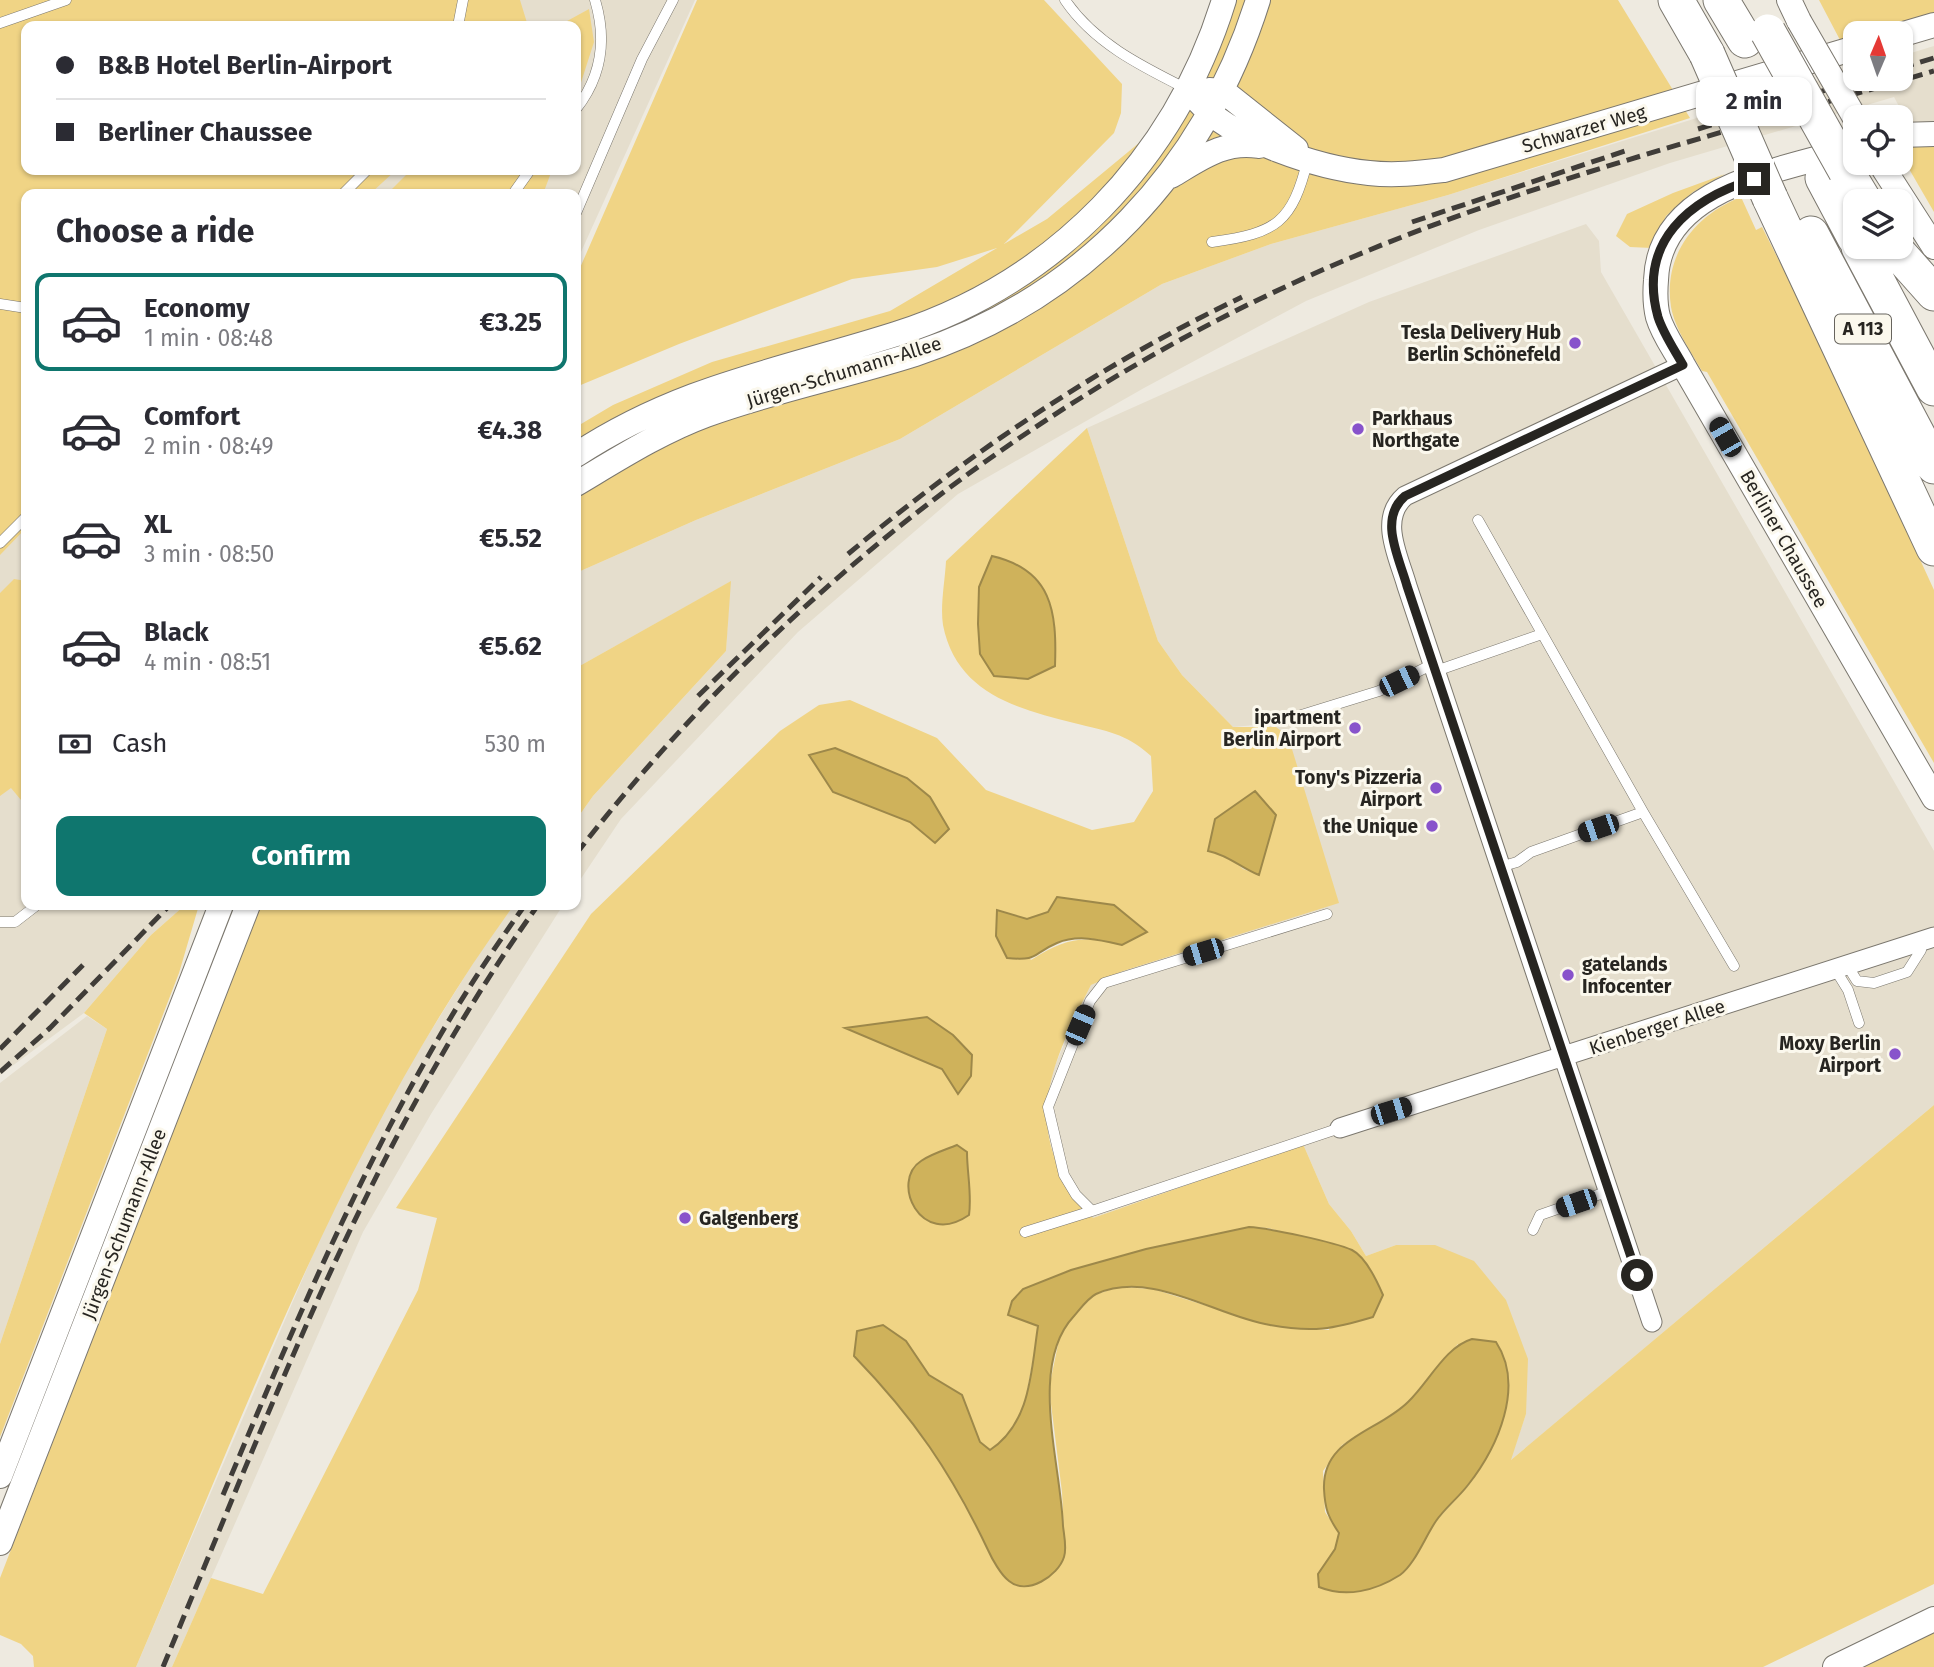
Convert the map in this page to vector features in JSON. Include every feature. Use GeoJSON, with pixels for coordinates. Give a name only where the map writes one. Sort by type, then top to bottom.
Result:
{"type":"FeatureCollection","features":[{"type":"Feature","properties":{"kind":"highway"},"geometry":{"type":"LineString","coordinates":[[1676,0],[1707,54],[1777,193],[1934,548]]}},
{"type":"Feature","properties":{"kind":"highway"},"geometry":{"type":"LineString","coordinates":[[1721,0],[1775,23]]}},
{"type":"Feature","properties":{"kind":"highway"},"geometry":{"type":"LineString","coordinates":[[1741,0],[1775,23],[1841,166],[1856,189]]}},
{"type":"Feature","properties":{"kind":"highway"},"geometry":{"type":"LineString","coordinates":[[1841,166],[1845,189]]}},
{"type":"Feature","properties":{"kind":"highway","name":"A 113"},"geometry":{"type":"LineString","coordinates":[[1777,193],[1854,311],[1934,466]]}},
{"type":"Feature","properties":{"kind":"highway","name":"A 113"},"geometry":{"type":"LineString","coordinates":[[1865,259],[1934,388]]}},
{"type":"Feature","properties":{"kind":"highway"},"geometry":{"type":"LineString","coordinates":[[1904,259],[1934,293]]}},
{"type":"Feature","properties":{"kind":"street","name":"Jürgen-Schumann-Allee"},"geometry":{"type":"LineString","coordinates":[[581,452],[640,418],[697,393],[897,334],[995,291],[1041,262],[1081,230],[1115,193],[1175,112],[1209,44],[1224,0]]}},
{"type":"Feature","properties":{"kind":"street","name":"Jürgen-Schumann-Allee"},"geometry":{"type":"LineString","coordinates":[[581,481],[645,442],[705,415],[915,354],[1006,314],[1050,288],[1126,224],[1166,179],[1209,114],[1238,62],[1258,0]]}},
{"type":"Feature","properties":{"kind":"street"},"geometry":{"type":"LineString","coordinates":[[1775,23],[1844,105]]}},
{"type":"Feature","properties":{"kind":"street"},"geometry":{"type":"LineString","coordinates":[[1913,31],[1934,25]]}},
{"type":"Feature","properties":{"kind":"street","name":"Schwarzer Weg"},"geometry":{"type":"LineString","coordinates":[[1187,89],[1209,114],[1273,149],[1367,173],[1404,175],[1444,170],[1843,52]]}},
{"type":"Feature","properties":{"kind":"street"},"geometry":{"type":"LineString","coordinates":[[1187,89],[1223,91]]}},
{"type":"Feature","properties":{"kind":"street","name":"Schwarzer Weg"},"geometry":{"type":"LineString","coordinates":[[1223,91],[1309,158]]}},
{"type":"Feature","properties":{"kind":"street"},"geometry":{"type":"LineString","coordinates":[[1913,135],[1934,134]]}},
{"type":"Feature","properties":{"kind":"street"},"geometry":{"type":"LineString","coordinates":[[1166,179],[1220,148],[1239,143],[1273,149]]}},
{"type":"Feature","properties":{"kind":"street","name":"Berliner Chaussee"},"geometry":{"type":"LineString","coordinates":[[1841,166],[1729,187],[1705,199],[1676,223],[1665,239],[1656,265],[1655,295],[1662,326],[1683,365],[1934,798]]}},
{"type":"Feature","properties":{"kind":"street"},"geometry":{"type":"LineString","coordinates":[[1889,175],[1934,247]]}},
{"type":"Feature","properties":{"kind":"street"},"geometry":{"type":"LineString","coordinates":[[1652,1322],[1434,668],[1391,527],[1395,505],[1405,496],[1683,365]]}},
{"type":"Feature","properties":{"kind":"street","name":"Jürgen-Schumann-Allee"},"geometry":{"type":"LineString","coordinates":[[0,1476],[203,951],[235,910]]}},
{"type":"Feature","properties":{"kind":"street","name":"Jürgen-Schumann-Allee"},"geometry":{"type":"LineString","coordinates":[[0,1543],[236,910]]}},
{"type":"Feature","properties":{"kind":"street","name":"Kienberger Allee"},"geometry":{"type":"LineString","coordinates":[[1340,1128],[1565,1058],[1926,939]]}},
{"type":"Feature","properties":{"kind":"street"},"geometry":{"type":"LineString","coordinates":[[1835,1667],[1934,1619]]}},
{"type":"Feature","properties":{"kind":"lane"},"geometry":{"type":"LineString","coordinates":[[0,23],[66,0]]}},
{"type":"Feature","properties":{"kind":"lane"},"geometry":{"type":"LineString","coordinates":[[459,21],[463,0]]}},
{"type":"Feature","properties":{"kind":"lane"},"geometry":{"type":"LineString","coordinates":[[581,102],[586,96],[604,40],[595,0]]}},
{"type":"Feature","properties":{"kind":"lane"},"geometry":{"type":"LineString","coordinates":[[581,201],[642,60],[673,0]]}},
{"type":"Feature","properties":{"kind":"lane"},"geometry":{"type":"LineString","coordinates":[[1065,0],[1076,16],[1106,44],[1187,89]]}},
{"type":"Feature","properties":{"kind":"lane"},"geometry":{"type":"LineString","coordinates":[[1212,242],[1246,237],[1288,214],[1297,198],[1309,158]]}},
{"type":"Feature","properties":{"kind":"lane"},"geometry":{"type":"LineString","coordinates":[[348,189],[362,175]]}},
{"type":"Feature","properties":{"kind":"lane"},"geometry":{"type":"LineString","coordinates":[[0,304],[21,307]]}},
{"type":"Feature","properties":{"kind":"lane"},"geometry":{"type":"LineString","coordinates":[[1478,520],[1643,812],[1734,966]]}},
{"type":"Feature","properties":{"kind":"lane"},"geometry":{"type":"LineString","coordinates":[[0,543],[21,522]]}},
{"type":"Feature","properties":{"kind":"lane"},"geometry":{"type":"LineString","coordinates":[[1282,721],[1379,691],[1434,668],[1542,634]]}},
{"type":"Feature","properties":{"kind":"lane"},"geometry":{"type":"LineString","coordinates":[[1500,867],[1517,862],[1531,852],[1643,812]]}},
{"type":"Feature","properties":{"kind":"lane"},"geometry":{"type":"LineString","coordinates":[[0,922],[15,922],[31,910]]}},
{"type":"Feature","properties":{"kind":"lane"},"geometry":{"type":"LineString","coordinates":[[1092,1211],[1076,1195],[1064,1175],[1048,1107],[1096,991],[1104,983],[1327,914]]}},
{"type":"Feature","properties":{"kind":"lane"},"geometry":{"type":"LineString","coordinates":[[1841,967],[1859,1023]]}},
{"type":"Feature","properties":{"kind":"lane"},"geometry":{"type":"LineString","coordinates":[[1025,1232],[1340,1128]]}},
{"type":"Feature","properties":{"kind":"lane"},"geometry":{"type":"LineString","coordinates":[[1533,1230],[1541,1215],[1609,1191]]}},
{"type":"Feature","properties":{"kind":"shaded area"},"geometry":{"type":"Polygon","coordinates":[[[0,0],[695,0],[581,252],[581,189],[21,189],[21,910],[179,910],[151,935],[84,1013],[0,1075],[0,0]]]}},
{"type":"Feature","properties":{"kind":"shaded area"},"geometry":{"type":"Polygon","coordinates":[[[0,0],[520,0],[526,21],[21,21],[21,175],[391,175],[375,189],[21,189],[21,533],[0,555],[0,0]]]}},
{"type":"Feature","properties":{"kind":"shaded area"},"geometry":{"type":"Polygon","coordinates":[[[697,0],[1044,0],[1122,84],[1121,113],[1114,133],[1004,244],[1047,219],[1151,133],[1192,57],[1213,0],[1618,0],[1690,118],[1448,195],[1271,244],[1162,284],[900,439],[696,520],[581,571],[581,424],[613,405],[712,362],[890,311],[997,248],[937,267],[852,279],[679,344],[581,385],[581,266],[697,0]]]}},
{"type":"Feature","properties":{"kind":"shaded area"},"geometry":{"type":"Polygon","coordinates":[[[1819,0],[1934,0],[1934,13],[1906,21],[1843,21],[1843,39],[1840,40],[1819,0]]]}},
{"type":"Feature","properties":{"kind":"shaded area"},"geometry":{"type":"Polygon","coordinates":[[[589,9],[594,42],[581,82],[581,21],[567,21],[589,9]]]}},
{"type":"Feature","properties":{"kind":"shaded area"},"geometry":{"type":"Polygon","coordinates":[[[1934,46],[1934,121],[1913,124],[1913,105],[1898,105],[1894,97],[1867,105],[1843,105],[1843,112],[1670,163],[1479,230],[1306,301],[1144,388],[958,494],[798,632],[621,819],[581,879],[581,813],[593,796],[726,651],[730,582],[581,665],[581,571],[696,520],[900,439],[1162,284],[1271,244],[1448,195],[1843,73],[1843,91],[1913,91],[1913,52],[1934,46]]]}},
{"type":"Feature","properties":{"kind":"shaded area"},"geometry":{"type":"Polygon","coordinates":[[[1913,145],[1934,145],[1934,212],[1913,175],[1913,145]]]}},
{"type":"Feature","properties":{"kind":"shaded area"},"geometry":{"type":"Polygon","coordinates":[[[1725,174],[1693,192],[1666,216],[1652,248],[1630,247],[1616,236],[1627,214],[1725,174]]]}},
{"type":"Feature","properties":{"kind":"shaded area"},"geometry":{"type":"Polygon","coordinates":[[[406,175],[550,175],[545,189],[392,189],[406,175]]]}},
{"type":"Feature","properties":{"kind":"shaded area"},"geometry":{"type":"Polygon","coordinates":[[[1741,197],[1756,230],[1762,227],[1824,350],[1934,590],[1934,763],[1707,372],[1702,371],[1688,348],[1673,315],[1670,288],[1672,270],[1686,239],[1710,214],[1741,197]]]}},
{"type":"Feature","properties":{"kind":"shaded area"},"geometry":{"type":"Polygon","coordinates":[[[1586,224],[1599,241],[1601,272],[1934,851],[1934,1105],[1510,1461],[1526,1414],[1396,1245],[1366,1256],[1351,1231],[1329,1204],[1303,1144],[1093,1218],[1074,1196],[1056,1168],[1045,1108],[1050,1078],[1091,985],[1123,971],[1255,725],[1233,727],[1182,675],[1158,641],[1087,428],[1369,302],[1586,224]]]}},
{"type":"Feature","properties":{"kind":"shaded area"},"geometry":{"type":"Polygon","coordinates":[[[1087,428],[1158,641],[1182,675],[1233,727],[1276,727],[1288,736],[1339,903],[1123,971],[1091,985],[1062,1047],[1052,1076],[1047,1103],[1048,1131],[1055,1159],[1070,1188],[1093,1218],[1303,1144],[1329,1204],[1351,1231],[1366,1256],[1396,1245],[1435,1245],[1474,1261],[1506,1300],[1528,1359],[1526,1414],[1511,1460],[1934,1105],[1934,1584],[1763,1667],[172,1667],[211,1578],[263,1594],[418,1290],[437,1218],[396,1208],[591,914],[780,731],[819,705],[850,700],[937,738],[986,790],[1092,830],[1134,822],[1153,791],[1151,756],[1124,737],[1010,704],[975,682],[961,667],[950,648],[943,625],[946,561],[1087,428]],[[835,748],[935,842],[907,778],[835,748]],[[1276,815],[1226,854],[1243,869],[1259,875],[1276,815]],[[1057,897],[1048,912],[1027,919],[997,911],[1031,960],[1054,947],[1075,940],[1096,940],[1122,945],[1114,905],[1057,897]],[[927,1017],[847,1028],[942,1069],[959,1094],[927,1017]],[[1249,1227],[1135,1254],[1023,1290],[1039,1326],[1026,1397],[1020,1419],[1006,1440],[990,1451],[980,1442],[962,1395],[929,1375],[906,1341],[854,1356],[891,1396],[924,1438],[967,1506],[1001,1571],[1024,1587],[1065,1555],[1062,1492],[1049,1388],[1061,1330],[1094,1295],[1119,1287],[1153,1289],[1268,1325],[1329,1330],[1353,1251],[1268,1228],[1249,1227]],[[1458,1344],[1405,1406],[1342,1445],[1323,1471],[1325,1512],[1339,1533],[1335,1549],[1318,1574],[1403,1573],[1437,1520],[1469,1485],[1458,1344]]]}},
{"type":"Feature","properties":{"kind":"shaded area"},"geometry":{"type":"Polygon","coordinates":[[[992,556],[1012,562],[1039,582],[1052,611],[1055,666],[1028,679],[994,676],[980,654],[979,587],[992,556]]]}},
{"type":"Feature","properties":{"kind":"shaded area"},"geometry":{"type":"Polygon","coordinates":[[[14,579],[21,580],[21,800],[11,788],[0,796],[0,593],[14,579]]]}},
{"type":"Feature","properties":{"kind":"shaded area"},"geometry":{"type":"Polygon","coordinates":[[[731,581],[726,651],[593,796],[581,813],[581,665],[731,581]]]}},
{"type":"Feature","properties":{"kind":"shaded area"},"geometry":{"type":"Polygon","coordinates":[[[835,748],[907,778],[930,797],[949,829],[935,843],[910,822],[833,792],[809,755],[835,748]]]}},
{"type":"Feature","properties":{"kind":"shaded area"},"geometry":{"type":"Polygon","coordinates":[[[1255,791],[1276,815],[1259,875],[1222,855],[1208,851],[1215,819],[1255,791]]]}},
{"type":"Feature","properties":{"kind":"shaded area"},"geometry":{"type":"Polygon","coordinates":[[[1057,897],[1114,905],[1147,932],[1122,945],[1073,939],[1057,943],[1030,957],[1007,958],[996,936],[997,910],[1027,919],[1048,912],[1057,897]]]}},
{"type":"Feature","properties":{"kind":"shaded area"},"geometry":{"type":"Polygon","coordinates":[[[179,910],[198,910],[179,973],[0,1437],[0,1344],[107,1029],[84,1013],[151,935],[179,910]]]}},
{"type":"Feature","properties":{"kind":"shaded area"},"geometry":{"type":"Polygon","coordinates":[[[259,910],[511,910],[454,993],[400,1084],[350,1178],[261,1372],[136,1667],[34,1667],[33,1656],[21,1644],[0,1635],[0,1578],[259,910]]]}},
{"type":"Feature","properties":{"kind":"shaded area"},"geometry":{"type":"Polygon","coordinates":[[[510,910],[560,910],[431,1114],[363,1232],[172,1667],[136,1667],[330,1215],[393,1092],[485,944],[510,910]]]}},
{"type":"Feature","properties":{"kind":"shaded area"},"geometry":{"type":"Polygon","coordinates":[[[87,1016],[107,1029],[0,1344],[0,1083],[87,1016]]]}},
{"type":"Feature","properties":{"kind":"shaded area"},"geometry":{"type":"Polygon","coordinates":[[[927,1017],[953,1035],[972,1055],[971,1076],[958,1094],[942,1069],[845,1028],[927,1017]]]}},
{"type":"Feature","properties":{"kind":"shaded area"},"geometry":{"type":"Polygon","coordinates":[[[957,1145],[967,1152],[969,1215],[952,1223],[936,1224],[924,1218],[915,1208],[910,1196],[912,1170],[921,1161],[957,1145]]]}},
{"type":"Feature","properties":{"kind":"shaded area"},"geometry":{"type":"Polygon","coordinates":[[[1249,1227],[1317,1239],[1357,1253],[1371,1270],[1383,1295],[1373,1317],[1334,1327],[1299,1329],[1249,1320],[1161,1290],[1117,1288],[1093,1296],[1074,1316],[1060,1337],[1053,1361],[1050,1388],[1050,1416],[1065,1541],[1064,1557],[1055,1571],[1041,1582],[1024,1586],[1009,1581],[994,1562],[960,1496],[930,1447],[854,1356],[857,1331],[883,1325],[906,1341],[929,1375],[962,1395],[980,1442],[990,1450],[1004,1439],[1014,1426],[1031,1378],[1038,1326],[1008,1315],[1012,1301],[1023,1289],[1071,1270],[1146,1249],[1249,1227]]]}},
{"type":"Feature","properties":{"kind":"shaded area"},"geometry":{"type":"Polygon","coordinates":[[[1472,1339],[1496,1342],[1504,1359],[1508,1378],[1504,1416],[1498,1435],[1479,1470],[1440,1516],[1415,1557],[1400,1575],[1371,1589],[1360,1591],[1340,1592],[1319,1587],[1318,1574],[1335,1549],[1339,1533],[1332,1522],[1324,1496],[1326,1472],[1332,1458],[1354,1438],[1408,1402],[1445,1357],[1462,1343],[1472,1339]]]}},
{"type":"Feature","properties":{"kind":"shaded area"},"geometry":{"type":"Polygon","coordinates":[[[1934,1632],[1934,1667],[1861,1667],[1934,1632]]]}},
{"type":"Feature","properties":{"kind":"railway"},"geometry":{"type":"LineString","coordinates":[[1913,64],[1934,58]]}},
{"type":"Feature","properties":{"kind":"railway"},"geometry":{"type":"LineString","coordinates":[[581,848],[656,757],[743,666],[835,581],[932,501],[1034,428],[1141,362],[1252,303],[1367,251],[1436,224],[1648,154],[1934,71]]}},
{"type":"Feature","properties":{"kind":"railway"},"geometry":{"type":"LineString","coordinates":[[1698,129],[1843,85]]}},
{"type":"Feature","properties":{"kind":"railway"},"geometry":{"type":"LineString","coordinates":[[1412,222],[1631,149]]}},
{"type":"Feature","properties":{"kind":"railway"},"geometry":{"type":"LineString","coordinates":[[848,554],[941,481],[1037,413],[1189,323],[1242,297]]}},
{"type":"Feature","properties":{"kind":"railway"},"geometry":{"type":"LineString","coordinates":[[698,696],[821,577]]}},
{"type":"Feature","properties":{"kind":"railway"},"geometry":{"type":"LineString","coordinates":[[0,1072],[50,1028],[165,910]]}},
{"type":"Feature","properties":{"kind":"railway"},"geometry":{"type":"LineString","coordinates":[[223,1495],[288,1342],[357,1191],[435,1045],[478,974],[522,910]]}},
{"type":"Feature","properties":{"kind":"railway"},"geometry":{"type":"LineString","coordinates":[[163,1667],[286,1372],[375,1179],[425,1085],[479,994],[535,910]]}},
{"type":"Feature","properties":{"kind":"railway"},"geometry":{"type":"LineString","coordinates":[[0,1049],[83,965]]}},
{"type":"Feature","properties":{"kind":"place","name":"Tesla Delivery Hub Berlin Schönefeld"},"geometry":{"type":"Point","coordinates":[1575,343]}},
{"type":"Feature","properties":{"kind":"place","name":"Parkhaus Northgate"},"geometry":{"type":"Point","coordinates":[1358,429]}},
{"type":"Feature","properties":{"kind":"place","name":"ipartment Berlin Airport"},"geometry":{"type":"Point","coordinates":[1355,728]}},
{"type":"Feature","properties":{"kind":"place","name":"Tony's Pizzeria Airport"},"geometry":{"type":"Point","coordinates":[1436,788]}},
{"type":"Feature","properties":{"kind":"place","name":"the Unique"},"geometry":{"type":"Point","coordinates":[1432,826]}},
{"type":"Feature","properties":{"kind":"place","name":"gatelands Infocenter"},"geometry":{"type":"Point","coordinates":[1568,975]}},
{"type":"Feature","properties":{"kind":"place","name":"Moxy Berlin Airport"},"geometry":{"type":"Point","coordinates":[1895,1054]}},
{"type":"Feature","properties":{"kind":"place","name":"Galgenberg"},"geometry":{"type":"Point","coordinates":[685,1218]}},
{"type":"Feature","properties":{"kind":"route"},"geometry":{"type":"LineString","coordinates":[[1637,1275],[1407,586],[1391,527],[1391,515],[1395,505],[1405,496],[1683,365],[1662,326],[1656,306],[1656,265],[1665,239],[1688,210],[1729,187],[1754,179]]}}]}
